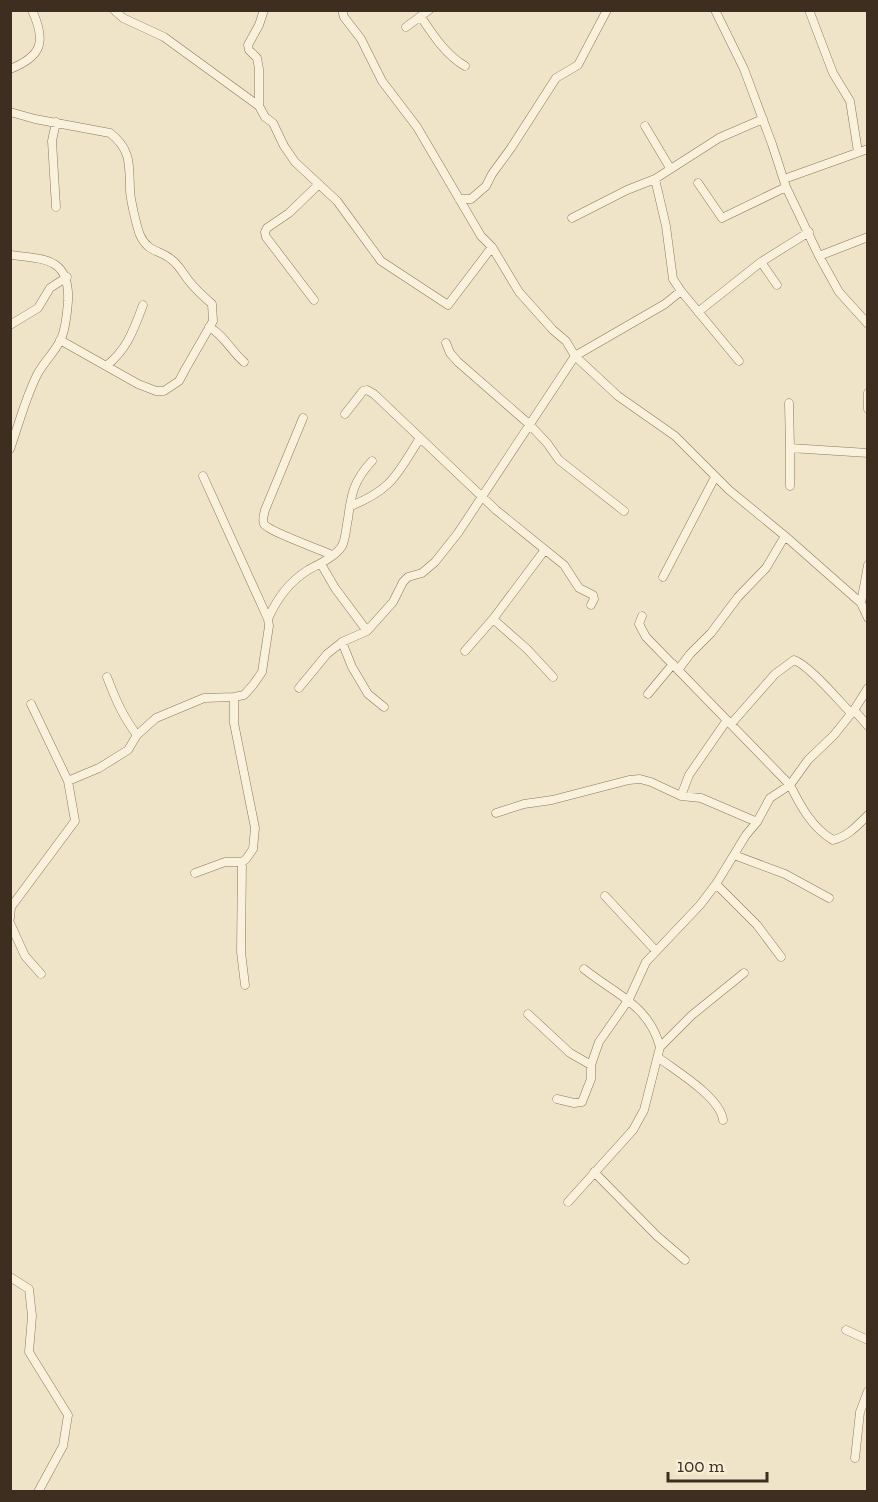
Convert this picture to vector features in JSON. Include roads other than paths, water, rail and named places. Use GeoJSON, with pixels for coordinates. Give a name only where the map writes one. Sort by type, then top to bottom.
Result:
{"type":"FeatureCollection","features":[{"type":"Feature","properties":{"kind":"street"},"geometry":{"type":"LineString","coordinates":[[10,69],[29,60],[39,49],[41,40],[39,26],[32,10]]}},
{"type":"Feature","properties":{"kind":"street"},"geometry":{"type":"LineString","coordinates":[[114,10],[123,18],[164,37],[259,106],[265,117],[273,123],[295,162],[337,201],[381,261],[448,305],[492,247]]}},
{"type":"Feature","properties":{"kind":"street"},"geometry":{"type":"LineString","coordinates":[[259,106],[259,69],[257,58],[249,50],[248,45],[264,10]]}},
{"type":"Feature","properties":{"kind":"street"},"geometry":{"type":"LineString","coordinates":[[342,10],[344,17],[361,39],[382,81],[417,127],[481,236],[492,247],[519,292],[566,340],[575,356],[618,396],[675,436],[729,490],[861,603],[867,618]]}},
{"type":"Feature","properties":{"kind":"street"},"geometry":{"type":"LineString","coordinates":[[406,27],[429,10]]}},
{"type":"Feature","properties":{"kind":"street"},"geometry":{"type":"LineString","coordinates":[[459,199],[471,199],[486,186],[555,78],[578,65],[607,10]]}},
{"type":"Feature","properties":{"kind":"street"},"geometry":{"type":"LineString","coordinates":[[715,10],[744,69],[785,183],[819,256],[839,292],[867,324]]}},
{"type":"Feature","properties":{"kind":"street"},"geometry":{"type":"LineString","coordinates":[[809,10],[833,73],[850,101],[858,152]]}},
{"type":"Feature","properties":{"kind":"street"},"geometry":{"type":"LineString","coordinates":[[421,17],[436,39],[456,61],[465,66]]}},
{"type":"Feature","properties":{"kind":"street"},"geometry":{"type":"LineString","coordinates":[[10,112],[110,133],[118,140],[124,148],[131,174],[129,192],[140,235],[148,247],[171,259],[191,284],[212,304],[213,317],[209,327],[179,381],[164,391],[156,392],[138,384],[60,340]]}},
{"type":"Feature","properties":{"kind":"street"},"geometry":{"type":"LineString","coordinates":[[572,218],[627,190],[655,179],[719,138],[763,119]]}},
{"type":"Feature","properties":{"kind":"street"},"geometry":{"type":"LineString","coordinates":[[56,122],[52,141],[56,207]]}},
{"type":"Feature","properties":{"kind":"street"},"geometry":{"type":"LineString","coordinates":[[645,126],[670,168]]}},
{"type":"Feature","properties":{"kind":"street"},"geometry":{"type":"LineString","coordinates":[[698,183],[722,218],[785,183],[867,149]]}},
{"type":"Feature","properties":{"kind":"street"},"geometry":{"type":"LineString","coordinates":[[655,179],[666,226],[673,279],[739,361]]}},
{"type":"Feature","properties":{"kind":"street"},"geometry":{"type":"LineString","coordinates":[[314,300],[266,237],[265,232],[318,185]]}},
{"type":"Feature","properties":{"kind":"street"},"geometry":{"type":"LineString","coordinates":[[698,312],[761,262],[809,232]]}},
{"type":"Feature","properties":{"kind":"street"},"geometry":{"type":"LineString","coordinates":[[819,256],[867,237]]}},
{"type":"Feature","properties":{"kind":"street"},"geometry":{"type":"LineString","coordinates":[[10,255],[50,262],[60,268],[67,277],[69,288],[68,311],[60,340],[37,376],[20,415],[10,449]]}},
{"type":"Feature","properties":{"kind":"street"},"geometry":{"type":"LineString","coordinates":[[761,262],[777,285]]}},
{"type":"Feature","properties":{"kind":"street"},"geometry":{"type":"LineString","coordinates":[[10,325],[38,308],[50,288],[67,277]]}},
{"type":"Feature","properties":{"kind":"street"},"geometry":{"type":"LineString","coordinates":[[299,688],[316,665],[342,642],[367,631],[393,602],[408,577],[422,573],[435,562],[458,533],[575,356],[665,304],[681,291]]}},
{"type":"Feature","properties":{"kind":"street"},"geometry":{"type":"LineString","coordinates":[[106,366],[121,353],[130,339],[143,305]]}},
{"type":"Feature","properties":{"kind":"street"},"geometry":{"type":"LineString","coordinates":[[209,327],[220,334],[244,362]]}},
{"type":"Feature","properties":{"kind":"street"},"geometry":{"type":"LineString","coordinates":[[446,343],[458,362],[529,424],[559,460],[624,511]]}},
{"type":"Feature","properties":{"kind":"street"},"geometry":{"type":"LineString","coordinates":[[345,414],[358,396],[367,390],[496,510],[564,566],[579,588],[593,595],[591,605]]}},
{"type":"Feature","properties":{"kind":"street"},"geometry":{"type":"LineString","coordinates":[[867,393],[867,409]]}},
{"type":"Feature","properties":{"kind":"street"},"geometry":{"type":"LineString","coordinates":[[789,403],[790,486]]}},
{"type":"Feature","properties":{"kind":"street"},"geometry":{"type":"LineString","coordinates":[[303,418],[265,510],[263,521],[266,527],[274,531],[332,555]]}},
{"type":"Feature","properties":{"kind":"street"},"geometry":{"type":"LineString","coordinates":[[351,506],[389,485],[420,438]]}},
{"type":"Feature","properties":{"kind":"street"},"geometry":{"type":"LineString","coordinates":[[790,448],[867,453]]}},
{"type":"Feature","properties":{"kind":"street"},"geometry":{"type":"LineString","coordinates":[[268,618],[275,602],[287,587],[308,570],[321,564],[342,546],[354,486],[358,476],[372,461]]}},
{"type":"Feature","properties":{"kind":"street"},"geometry":{"type":"LineString","coordinates":[[68,781],[99,768],[128,750],[147,724],[173,710],[204,698],[234,697],[244,694],[262,672],[269,626],[268,618],[203,476]]}},
{"type":"Feature","properties":{"kind":"street"},"geometry":{"type":"LineString","coordinates":[[663,577],[715,477]]}},
{"type":"Feature","properties":{"kind":"street"},"geometry":{"type":"LineString","coordinates":[[648,693],[711,633],[738,597],[766,568],[785,536]]}},
{"type":"Feature","properties":{"kind":"street"},"geometry":{"type":"LineString","coordinates":[[465,651],[493,619],[544,551]]}},
{"type":"Feature","properties":{"kind":"street"},"geometry":{"type":"LineString","coordinates":[[321,564],[335,588],[367,631]]}},
{"type":"Feature","properties":{"kind":"street"},"geometry":{"type":"LineString","coordinates":[[861,603],[867,565]]}},
{"type":"Feature","properties":{"kind":"street"},"geometry":{"type":"LineString","coordinates":[[642,616],[640,629],[790,785],[800,805],[820,831],[833,840],[852,831],[867,815]]}},
{"type":"Feature","properties":{"kind":"street"},"geometry":{"type":"LineString","coordinates":[[493,619],[527,649],[553,677]]}},
{"type":"Feature","properties":{"kind":"street"},"geometry":{"type":"LineString","coordinates":[[342,642],[352,667],[368,694],[384,707]]}},
{"type":"Feature","properties":{"kind":"street"},"geometry":{"type":"LineString","coordinates":[[681,796],[689,775],[729,722],[775,674],[794,660],[811,672],[867,726]]}},
{"type":"Feature","properties":{"kind":"street"},"geometry":{"type":"LineString","coordinates":[[106,677],[117,704],[137,735]]}},
{"type":"Feature","properties":{"kind":"street"},"geometry":{"type":"LineString","coordinates":[[557,1099],[574,1103],[582,1102],[591,1079],[591,1065],[599,1042],[629,999],[641,971],[716,884],[770,798],[790,785],[808,760],[834,735],[867,688]]}},
{"type":"Feature","properties":{"kind":"street"},"geometry":{"type":"LineString","coordinates":[[195,873],[225,862],[242,862],[252,849],[255,828],[234,723],[234,697]]}},
{"type":"Feature","properties":{"kind":"street"},"geometry":{"type":"LineString","coordinates":[[10,918],[11,907],[75,821],[68,781],[31,704]]}},
{"type":"Feature","properties":{"kind":"street"},"geometry":{"type":"LineString","coordinates":[[496,813],[524,804],[552,800],[629,780],[651,782],[681,796],[701,798],[757,822]]}},
{"type":"Feature","properties":{"kind":"street"},"geometry":{"type":"LineString","coordinates":[[734,855],[785,874],[829,898]]}},
{"type":"Feature","properties":{"kind":"street"},"geometry":{"type":"LineString","coordinates":[[242,862],[241,952],[245,985]]}},
{"type":"Feature","properties":{"kind":"street"},"geometry":{"type":"LineString","coordinates":[[716,884],[757,925],[781,957]]}},
{"type":"Feature","properties":{"kind":"street"},"geometry":{"type":"LineString","coordinates":[[605,896],[656,951]]}},
{"type":"Feature","properties":{"kind":"street"},"geometry":{"type":"LineString","coordinates":[[10,923],[25,956],[41,974]]}},
{"type":"Feature","properties":{"kind":"street"},"geometry":{"type":"LineString","coordinates":[[568,1202],[633,1130],[644,1110],[660,1047],[658,1037],[649,1023],[629,999],[584,969]]}},
{"type":"Feature","properties":{"kind":"street"},"geometry":{"type":"LineString","coordinates":[[660,1047],[692,1015],[744,973]]}},
{"type":"Feature","properties":{"kind":"street"},"geometry":{"type":"LineString","coordinates":[[528,1014],[570,1053],[591,1065]]}},
{"type":"Feature","properties":{"kind":"street"},"geometry":{"type":"LineString","coordinates":[[659,1058],[712,1100],[722,1113],[723,1120]]}},
{"type":"Feature","properties":{"kind":"street"},"geometry":{"type":"LineString","coordinates":[[594,1172],[657,1236],[685,1260]]}},
{"type":"Feature","properties":{"kind":"street"},"geometry":{"type":"LineString","coordinates":[[10,1277],[29,1289],[32,1316],[29,1352],[68,1415],[63,1446],[38,1491]]}},
{"type":"Feature","properties":{"kind":"street"},"geometry":{"type":"LineString","coordinates":[[846,1330],[867,1340]]}},
{"type":"Feature","properties":{"kind":"street"},"geometry":{"type":"LineString","coordinates":[[855,1458],[860,1412],[867,1391]]}}]}
